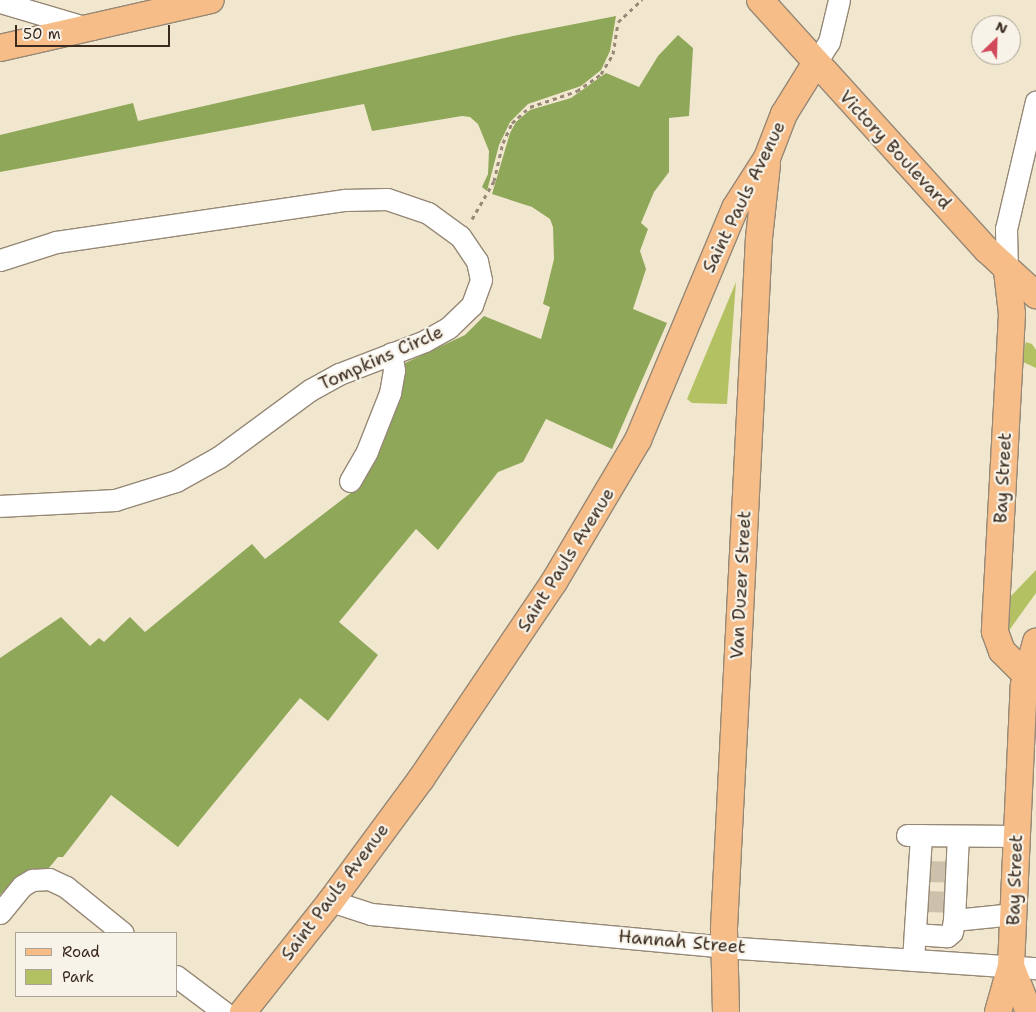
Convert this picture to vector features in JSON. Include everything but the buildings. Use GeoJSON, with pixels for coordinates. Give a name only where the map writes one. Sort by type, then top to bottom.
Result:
{"type":"FeatureCollection","features":[{"type":"Feature","properties":{"kind":"main road"},"geometry":{"type":"LineString","coordinates":[[0,48],[91,29],[212,0]]}},
{"type":"Feature","properties":{"kind":"main road","name":"Victory Boulevard"},"geometry":{"type":"LineString","coordinates":[[760,0],[815,64],[1007,271],[1036,295]]}},
{"type":"Feature","properties":{"kind":"main road","name":"Saint Pauls Avenue"},"geometry":{"type":"LineString","coordinates":[[243,1012],[331,901],[443,748],[528,624],[623,466],[644,427],[735,208],[767,158],[784,114],[815,64]]}},
{"type":"Feature","properties":{"kind":"main road","name":"Van Duzer Street"},"geometry":{"type":"LineString","coordinates":[[726,1012],[724,947],[759,238],[767,158]]}},
{"type":"Feature","properties":{"kind":"main road","name":"Bay Street"},"geometry":{"type":"LineString","coordinates":[[1007,271],[1012,314],[995,632],[1002,651],[1025,674]]}},
{"type":"Feature","properties":{"kind":"main road","name":"Bay Street"},"geometry":{"type":"LineString","coordinates":[[1028,1012],[1014,914],[1017,836],[1029,733],[1025,674],[1036,642]]}},
{"type":"Feature","properties":{"kind":"main road","name":"Bay Street"},"geometry":{"type":"LineString","coordinates":[[998,1012],[1023,967]]}},
{"type":"Feature","properties":{"kind":"street"},"geometry":{"type":"LineString","coordinates":[[815,64],[829,42],[839,0]]}},
{"type":"Feature","properties":{"kind":"street"},"geometry":{"type":"LineString","coordinates":[[0,2],[91,29]]}},
{"type":"Feature","properties":{"kind":"street"},"geometry":{"type":"LineString","coordinates":[[1007,271],[1006,229],[1036,101]]}},
{"type":"Feature","properties":{"kind":"street","name":"Tompkins Circle"},"geometry":{"type":"LineString","coordinates":[[0,260],[63,241],[346,200],[396,200],[428,213],[460,236],[477,261],[481,280],[477,298],[459,320],[439,334],[339,374],[310,390],[219,457],[156,490],[115,500],[0,506]]}},
{"type":"Feature","properties":{"kind":"street"},"geometry":{"type":"LineString","coordinates":[[350,481],[367,451],[390,394],[394,370],[391,353]]}},
{"type":"Feature","properties":{"kind":"street"},"geometry":{"type":"LineString","coordinates":[[913,960],[915,934],[922,901],[923,871],[914,836],[1017,836]]}},
{"type":"Feature","properties":{"kind":"street"},"geometry":{"type":"LineString","coordinates":[[915,934],[947,936],[952,932],[953,872],[958,836]]}},
{"type":"Feature","properties":{"kind":"street"},"geometry":{"type":"LineString","coordinates":[[0,913],[16,892],[32,880],[49,879],[60,884],[122,932]]}},
{"type":"Feature","properties":{"kind":"street","name":"Hannah Street"},"geometry":{"type":"LineString","coordinates":[[331,901],[371,914],[724,947],[1023,967]]}},
{"type":"Feature","properties":{"kind":"street"},"geometry":{"type":"LineString","coordinates":[[953,908],[1014,914]]}},
{"type":"Feature","properties":{"kind":"street"},"geometry":{"type":"LineString","coordinates":[[178,978],[224,1012]]}},
{"type":"Feature","properties":{"kind":"path"},"geometry":{"type":"LineString","coordinates":[[466,226],[494,181],[503,143],[512,123],[530,107],[576,91],[601,74],[613,54],[618,22],[642,0]]}},
{"type":"Feature","properties":{"kind":"green space"},"geometry":{"type":"Polygon","coordinates":[[[616,16],[610,51],[601,70],[581,86],[528,104],[510,122],[499,145],[487,191],[482,187],[488,174],[489,151],[478,124],[470,117],[462,116],[372,131],[364,104],[0,172],[0,135],[133,103],[138,121],[513,36],[616,16]]]}},
{"type":"Feature","properties":{"kind":"green space"},"geometry":{"type":"Polygon","coordinates":[[[678,35],[693,48],[689,116],[669,118],[669,172],[654,192],[641,223],[648,229],[640,251],[646,269],[633,309],[667,323],[612,449],[546,419],[523,462],[498,472],[438,550],[416,529],[339,622],[378,655],[328,721],[300,698],[178,847],[111,795],[63,857],[58,857],[48,869],[15,879],[0,895],[0,658],[61,617],[90,646],[99,638],[104,642],[130,617],[145,632],[252,544],[265,559],[352,492],[368,463],[403,364],[465,335],[484,316],[541,339],[550,307],[543,304],[554,259],[553,227],[550,219],[532,207],[492,194],[510,133],[516,122],[530,110],[571,98],[606,73],[639,87],[658,56],[678,35]]]}},
{"type":"Feature","properties":{"kind":"green space"},"geometry":{"type":"Polygon","coordinates":[[[736,282],[727,404],[692,403],[687,399],[736,282]]]}},
{"type":"Feature","properties":{"kind":"green space"},"geometry":{"type":"Polygon","coordinates":[[[1026,342],[1032,344],[1036,350],[1036,368],[1021,361],[1026,342]]]}},
{"type":"Feature","properties":{"kind":"green space"},"geometry":{"type":"Polygon","coordinates":[[[1036,570],[1036,593],[1008,632],[1011,596],[1036,570]]]}},
{"type":"Feature","properties":{"kind":"tunnel"},"geometry":{"type":"LineString","coordinates":[[928,871],[951,872]]}},
{"type":"Feature","properties":{"kind":"tunnel"},"geometry":{"type":"LineString","coordinates":[[926,901],[949,902]]}}]}
